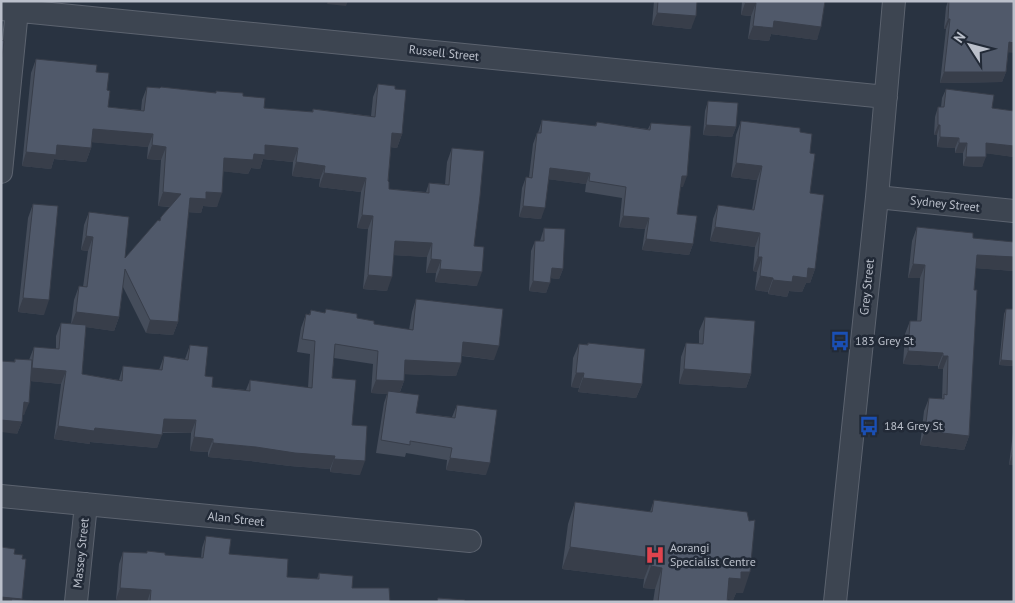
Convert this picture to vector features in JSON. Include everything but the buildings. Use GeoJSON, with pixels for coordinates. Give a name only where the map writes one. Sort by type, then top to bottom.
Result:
{"type":"FeatureCollection","features":[{"type":"Feature","properties":{"kind":"street","name":"Grey Street"},"geometry":{"type":"LineString","coordinates":[[835,602],[877,197],[894,1]]}},
{"type":"Feature","properties":{"kind":"street","name":"Russell Street"},"geometry":{"type":"LineString","coordinates":[[9,10],[886,96]]}},
{"type":"Feature","properties":{"kind":"street"},"geometry":{"type":"LineString","coordinates":[[1,172],[9,10]]}},
{"type":"Feature","properties":{"kind":"street","name":"Sydney Street"},"geometry":{"type":"LineString","coordinates":[[877,197],[1014,211]]}},
{"type":"Feature","properties":{"kind":"street","name":"Alan Street"},"geometry":{"type":"LineString","coordinates":[[1,496],[470,541]]}},
{"type":"Feature","properties":{"kind":"street","name":"Massey Street"},"geometry":{"type":"LineString","coordinates":[[76,602],[86,504]]}},
{"type":"Feature","properties":{"kind":"place","name":"183 Grey St"},"geometry":{"type":"Point","coordinates":[840,341]}},
{"type":"Feature","properties":{"kind":"place","name":"184 Grey St"},"geometry":{"type":"Point","coordinates":[869,426]}},
{"type":"Feature","properties":{"kind":"place","name":"Aorangi Specialist Centre"},"geometry":{"type":"Point","coordinates":[655,555]}}]}
